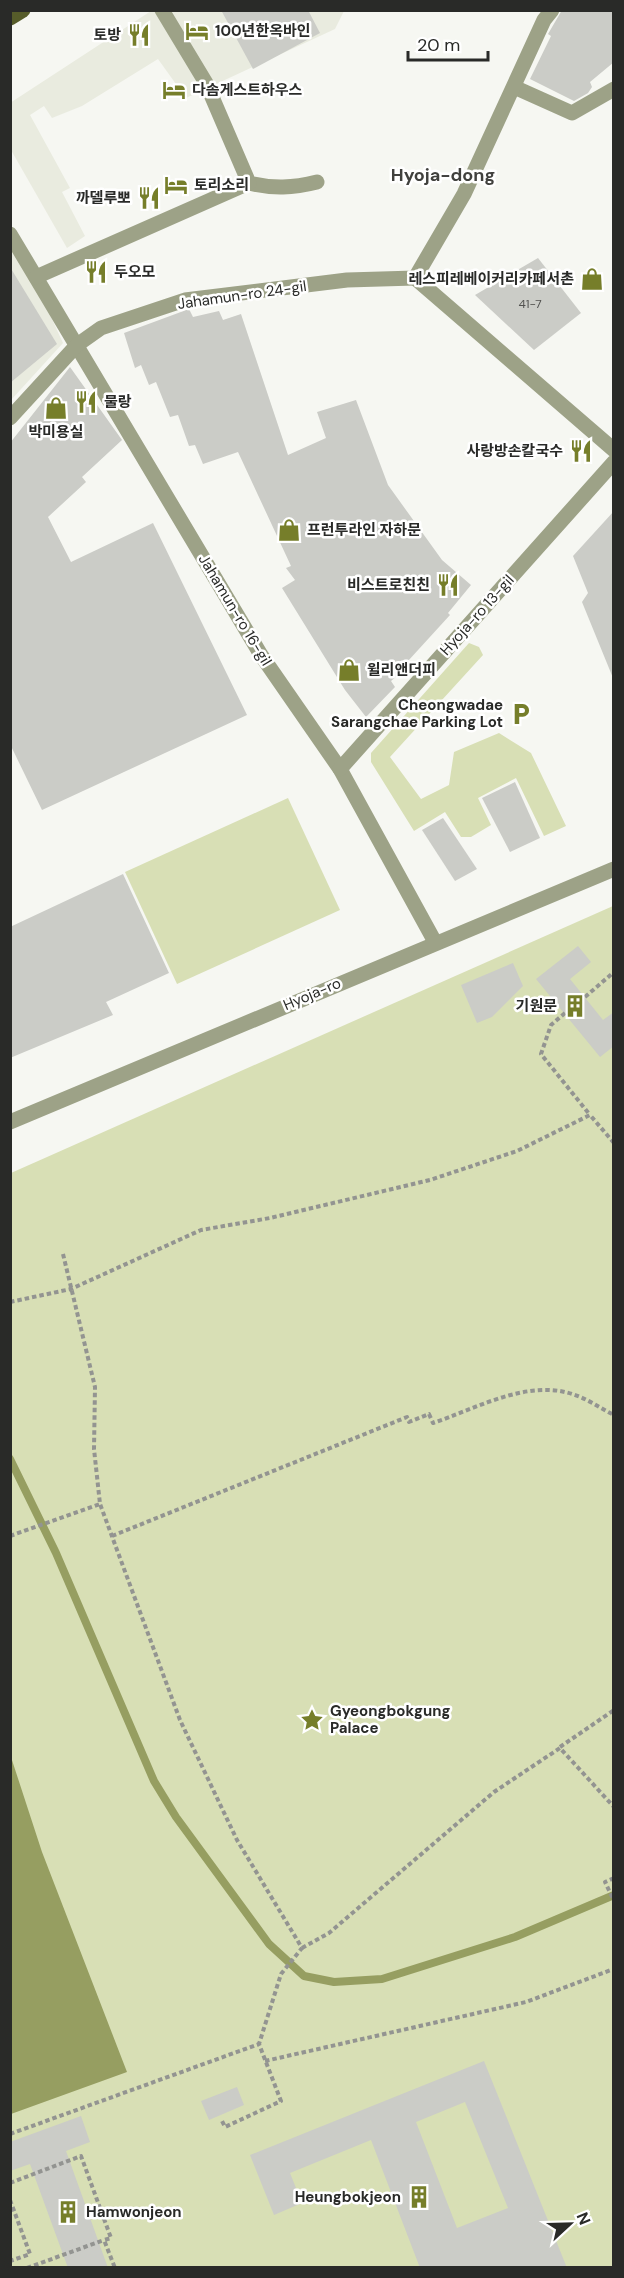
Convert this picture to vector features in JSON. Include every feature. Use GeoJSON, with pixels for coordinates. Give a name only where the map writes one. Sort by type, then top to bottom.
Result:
{"type":"FeatureCollection","features":[{"type":"Feature","properties":{"kind":"main road"},"geometry":{"type":"LineString","coordinates":[[10,18],[23,10]]}},
{"type":"Feature","properties":{"kind":"street"},"geometry":{"type":"LineString","coordinates":[[162,10],[207,83],[249,183]]}},
{"type":"Feature","properties":{"kind":"street"},"geometry":{"type":"LineString","coordinates":[[552,10],[544,20],[464,194],[415,278],[614,450]]}},
{"type":"Feature","properties":{"kind":"street"},"geometry":{"type":"LineString","coordinates":[[514,87],[572,113],[614,89]]}},
{"type":"Feature","properties":{"kind":"street"},"geometry":{"type":"LineString","coordinates":[[36,277],[249,183],[267,187],[293,188],[317,182]]}},
{"type":"Feature","properties":{"kind":"street","name":"Jahamun-ro 16-gil"},"geometry":{"type":"LineString","coordinates":[[10,234],[261,655],[340,769],[435,942]]}},
{"type":"Feature","properties":{"kind":"street","name":"Jahamun-ro 24-gil"},"geometry":{"type":"LineString","coordinates":[[10,418],[77,345],[101,328],[185,300],[347,280],[415,278]]}},
{"type":"Feature","properties":{"kind":"street","name":"Hyoja-ro 13-gil"},"geometry":{"type":"LineString","coordinates":[[340,769],[614,462]]}},
{"type":"Feature","properties":{"kind":"street","name":"Hyoja-ro"},"geometry":{"type":"LineString","coordinates":[[10,1122],[614,868]]}},
{"type":"Feature","properties":{"kind":"path"},"geometry":{"type":"LineString","coordinates":[[585,997],[614,972]]}},
{"type":"Feature","properties":{"kind":"path"},"geometry":{"type":"LineString","coordinates":[[564,1013],[551,1025],[541,1054],[613,1143]]}},
{"type":"Feature","properties":{"kind":"path"},"geometry":{"type":"LineString","coordinates":[[10,1302],[71,1289],[201,1230],[270,1218],[430,1180],[517,1151],[590,1114]]}},
{"type":"Feature","properties":{"kind":"path"},"geometry":{"type":"LineString","coordinates":[[63,1254],[95,1387],[94,1449],[100,1504],[180,1720],[237,1840],[302,1948]]}},
{"type":"Feature","properties":{"kind":"path"},"geometry":{"type":"LineString","coordinates":[[112,1536],[406,1417],[409,1422],[429,1414],[433,1423],[500,1400],[543,1389],[572,1394],[614,1415]]}},
{"type":"Feature","properties":{"kind":"path"},"geometry":{"type":"LineString","coordinates":[[10,1536],[100,1504]]}},
{"type":"Feature","properties":{"kind":"path"},"geometry":{"type":"LineString","coordinates":[[221,2119],[225,2127],[281,2101],[259,2044],[281,1974],[291,1958],[302,1948],[329,1933],[494,1792],[614,1710]]}},
{"type":"Feature","properties":{"kind":"path"},"geometry":{"type":"LineString","coordinates":[[560,1748],[614,1807]]}},
{"type":"Feature","properties":{"kind":"path"},"geometry":{"type":"LineString","coordinates":[[614,1878],[605,1882],[614,1901]]}},
{"type":"Feature","properties":{"kind":"path"},"geometry":{"type":"LineString","coordinates":[[265,2061],[526,2002],[611,1970]]}},
{"type":"Feature","properties":{"kind":"path"},"geometry":{"type":"LineString","coordinates":[[10,2135],[259,2044]]}},
{"type":"Feature","properties":{"kind":"path"},"geometry":{"type":"LineString","coordinates":[[10,2183],[81,2156],[111,2238],[27,2268]]}},
{"type":"Feature","properties":{"kind":"path"},"geometry":{"type":"LineString","coordinates":[[10,2200],[30,2254],[10,2261]]}},
{"type":"Feature","properties":{"kind":"path"},"geometry":{"type":"LineString","coordinates":[[105,2240],[115,2268]]}},
{"type":"Feature","properties":{"kind":"shaded area"},"geometry":{"type":"Polygon","coordinates":[[[151,11],[344,11],[335,29],[186,98],[158,59],[82,106],[52,118],[44,106],[30,115],[70,188],[62,192],[85,236],[67,248],[11,150],[10,103],[151,11]]]}},
{"type":"Feature","properties":{"kind":"shaded area"},"geometry":{"type":"Polygon","coordinates":[[[10,239],[33,278],[63,343],[11,400],[10,239]]]}},
{"type":"Feature","properties":{"kind":"shaded area"},"geometry":{"type":"Polygon","coordinates":[[[469,643],[479,647],[483,655],[390,757],[421,799],[449,785],[454,752],[499,733],[531,753],[566,826],[544,836],[516,778],[478,798],[491,825],[471,837],[461,837],[445,812],[414,831],[371,762],[371,753],[469,643]]]}},
{"type":"Feature","properties":{"kind":"shaded area"},"geometry":{"type":"Polygon","coordinates":[[[288,798],[340,910],[177,984],[125,872],[288,798]]]}},
{"type":"Feature","properties":{"kind":"shaded area","name":"Gyeongbokgung Palace"},"geometry":{"type":"Polygon","coordinates":[[[613,906],[613,2267],[11,2267],[11,1173],[613,906]]]}},
{"type":"Feature","properties":{"kind":"shaded area"},"geometry":{"type":"Polygon","coordinates":[[[10,1754],[42,1852],[127,2072],[11,2114],[10,1754]]]}},
{"type":"Feature","properties":{"kind":"building"},"geometry":{"type":"Polygon","coordinates":[[[221,10],[308,10],[320,33],[253,69],[221,10]]]}},
{"type":"Feature","properties":{"kind":"building"},"geometry":{"type":"Polygon","coordinates":[[[562,10],[614,10],[614,62],[590,82],[592,87],[588,93],[574,101],[530,79],[551,36],[548,34],[562,10]]]}},
{"type":"Feature","properties":{"kind":"building"},"geometry":{"type":"Polygon","coordinates":[[[538,258],[581,313],[534,350],[475,295],[538,258]]]}},
{"type":"Feature","properties":{"kind":"building"},"geometry":{"type":"Polygon","coordinates":[[[10,267],[57,344],[10,383],[10,267]]]}},
{"type":"Feature","properties":{"kind":"building"},"geometry":{"type":"Polygon","coordinates":[[[189,309],[193,317],[219,311],[223,320],[241,314],[288,455],[326,438],[317,412],[356,400],[388,485],[442,560],[471,585],[448,613],[450,615],[408,661],[411,664],[391,681],[395,687],[366,717],[345,690],[282,588],[295,580],[286,568],[291,566],[238,452],[203,464],[195,445],[189,446],[178,415],[170,417],[156,382],[149,385],[141,365],[135,368],[124,333],[189,309]]]}},
{"type":"Feature","properties":{"kind":"building"},"geometry":{"type":"Polygon","coordinates":[[[70,367],[122,440],[82,477],[86,482],[48,517],[71,562],[153,523],[247,715],[42,810],[10,744],[10,443],[70,367]]]}},
{"type":"Feature","properties":{"kind":"building"},"geometry":{"type":"Polygon","coordinates":[[[614,511],[613,678],[582,602],[588,593],[573,556],[614,511]]]}},
{"type":"Feature","properties":{"kind":"building"},"geometry":{"type":"Polygon","coordinates":[[[515,782],[540,838],[510,852],[482,798],[515,782]]]}},
{"type":"Feature","properties":{"kind":"building"},"geometry":{"type":"Polygon","coordinates":[[[443,818],[477,869],[455,881],[422,830],[443,818]]]}},
{"type":"Feature","properties":{"kind":"building"},"geometry":{"type":"Polygon","coordinates":[[[123,874],[169,973],[106,1002],[113,1015],[10,1058],[10,927],[123,874]]]}},
{"type":"Feature","properties":{"kind":"building"},"geometry":{"type":"Polygon","coordinates":[[[578,946],[591,962],[570,979],[603,1020],[614,1012],[614,1046],[600,1057],[536,979],[578,946]]]}},
{"type":"Feature","properties":{"kind":"building"},"geometry":{"type":"Polygon","coordinates":[[[513,963],[523,986],[492,1017],[477,1023],[461,985],[513,963]]]}},
{"type":"Feature","properties":{"kind":"building"},"geometry":{"type":"Polygon","coordinates":[[[484,2061],[567,2268],[420,2268],[371,2140],[290,2173],[302,2203],[274,2215],[250,2155],[484,2061]],[[465,2102],[416,2122],[457,2228],[508,2208],[465,2102]]]}},
{"type":"Feature","properties":{"kind":"building"},"geometry":{"type":"Polygon","coordinates":[[[237,2087],[244,2105],[209,2120],[201,2101],[237,2087]]]}},
{"type":"Feature","properties":{"kind":"building"},"geometry":{"type":"Polygon","coordinates":[[[81,2116],[90,2142],[66,2151],[108,2268],[68,2268],[30,2164],[10,2171],[10,2142],[81,2116]]]}},
{"type":"Feature","properties":{"kind":"waterway"},"geometry":{"type":"LineString","coordinates":[[10,1459],[56,1553],[154,1781],[176,1817],[269,1944],[304,1976],[334,1982],[382,1979],[515,1937],[614,1895]]}},
{"type":"Feature","properties":{"kind":"place","name":"100년한옥바인"},"geometry":{"type":"Point","coordinates":[197,31]}},
{"type":"Feature","properties":{"kind":"place","name":"토방"},"geometry":{"type":"Point","coordinates":[139,35]}},
{"type":"Feature","properties":{"kind":"place","name":"다솜게스트하우스"},"geometry":{"type":"Point","coordinates":[174,90]}},
{"type":"Feature","properties":{"kind":"place","name":"토리소리"},"geometry":{"type":"Point","coordinates":[176,185]}},
{"type":"Feature","properties":{"kind":"place","name":"까델루뽀"},"geometry":{"type":"Point","coordinates":[149,198]}},
{"type":"Feature","properties":{"kind":"place","name":"두오모"},"geometry":{"type":"Point","coordinates":[96,272]}},
{"type":"Feature","properties":{"kind":"place","name":"레스피레베이커리카페서촌"},"geometry":{"type":"Point","coordinates":[592,279]}},
{"type":"Feature","properties":{"kind":"place","name":"물랑"},"geometry":{"type":"Point","coordinates":[86,402]}},
{"type":"Feature","properties":{"kind":"place","name":"박미용실"},"geometry":{"type":"Point","coordinates":[56,408]}},
{"type":"Feature","properties":{"kind":"place","name":"사랑방손칼국수"},"geometry":{"type":"Point","coordinates":[581,451]}},
{"type":"Feature","properties":{"kind":"place","name":"프런투라인 자하문"},"geometry":{"type":"Point","coordinates":[289,530]}},
{"type":"Feature","properties":{"kind":"place","name":"비스트로친친"},"geometry":{"type":"Point","coordinates":[448,585]}},
{"type":"Feature","properties":{"kind":"place","name":"윌리앤더피"},"geometry":{"type":"Point","coordinates":[349,670]}},
{"type":"Feature","properties":{"kind":"place","name":"Cheongwadae Sarangchae Parking Lot"},"geometry":{"type":"Point","coordinates":[521,714]}},
{"type":"Feature","properties":{"kind":"place","name":"기원문"},"geometry":{"type":"Point","coordinates":[575,1006]}},
{"type":"Feature","properties":{"kind":"place","name":"Gyeongbokgung Palace"},"geometry":{"type":"Point","coordinates":[312,1720]}},
{"type":"Feature","properties":{"kind":"place","name":"Heungbokjeon"},"geometry":{"type":"Point","coordinates":[419,2197]}},
{"type":"Feature","properties":{"kind":"place","name":"Hamwonjeon"},"geometry":{"type":"Point","coordinates":[68,2212]}},
{"type":"Feature","properties":{"kind":"district","name":"Hyoja-dong"},"geometry":{"type":"Point","coordinates":[443,175]}}]}
